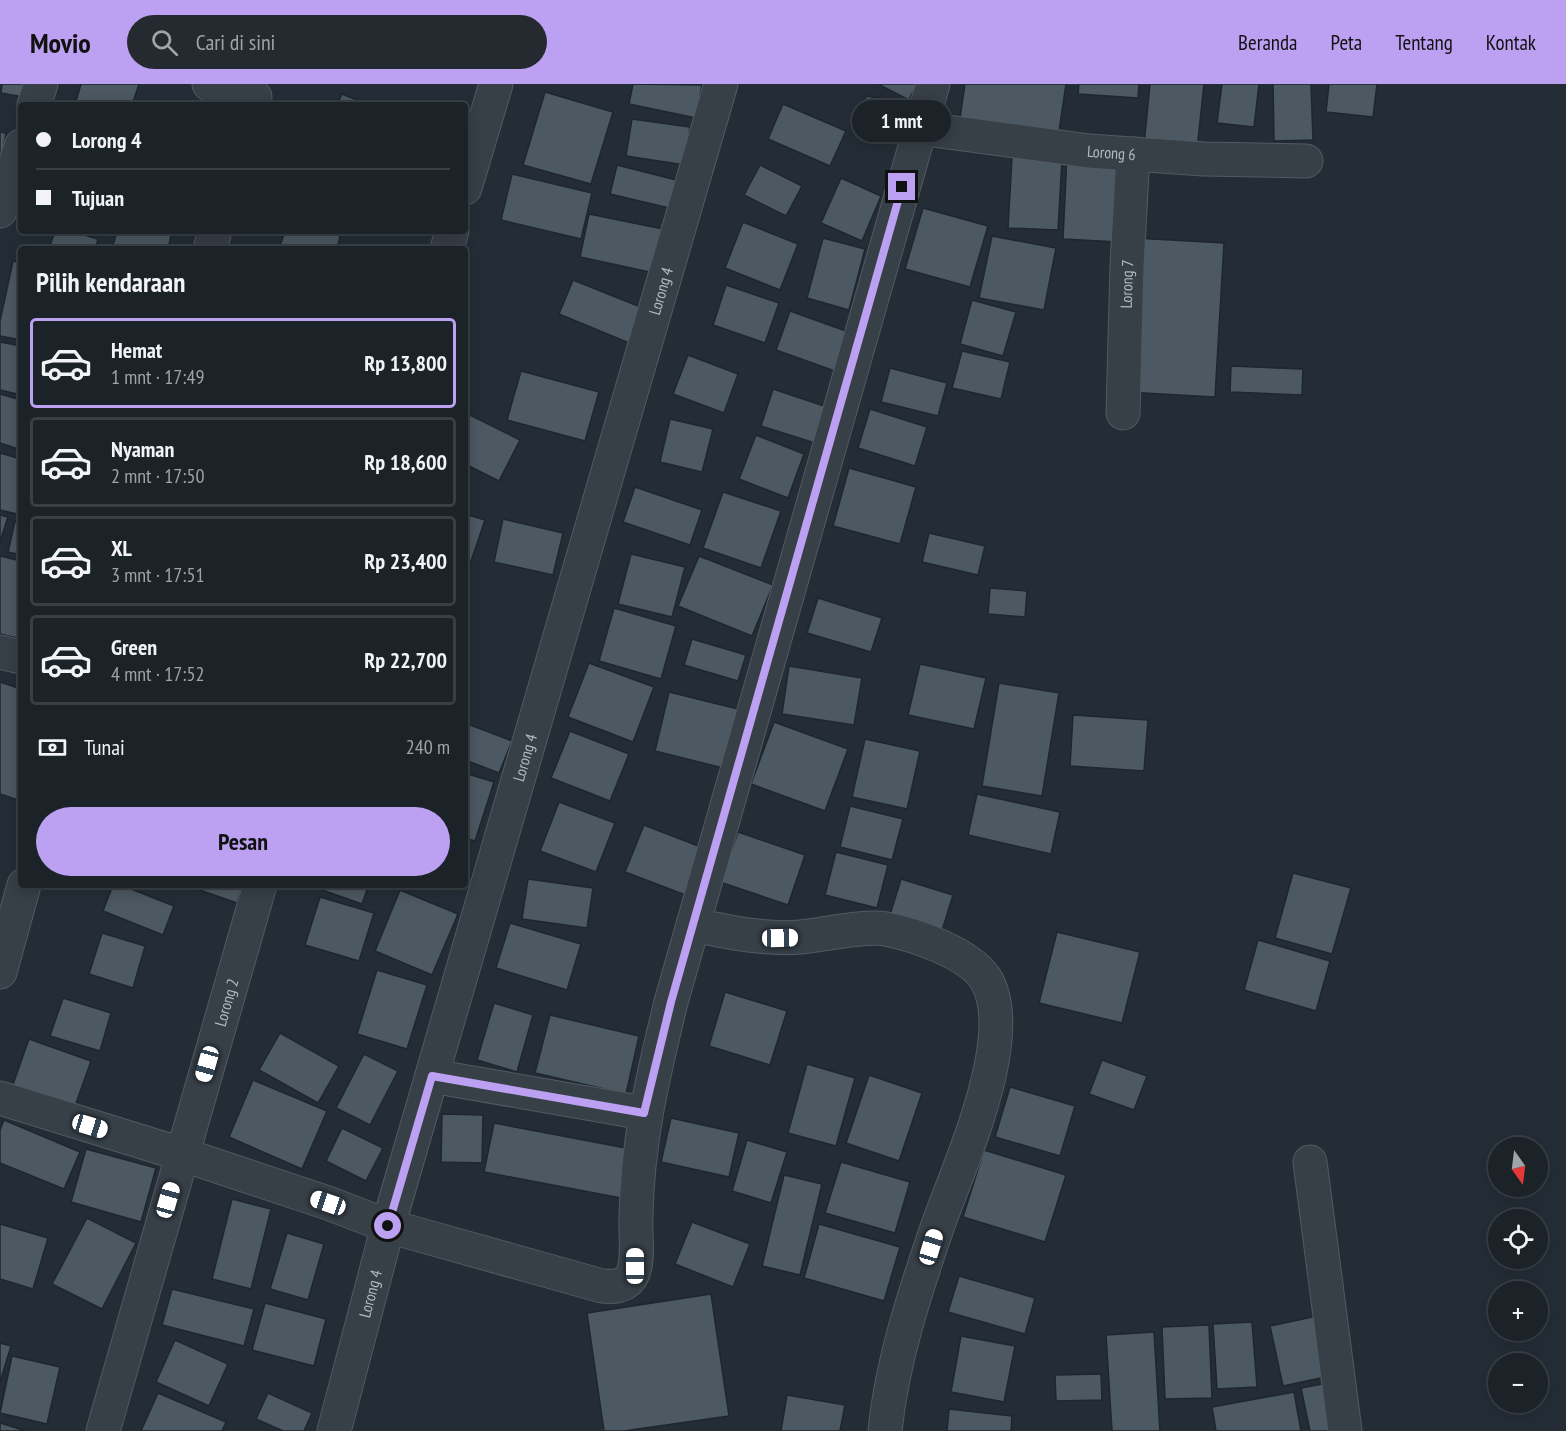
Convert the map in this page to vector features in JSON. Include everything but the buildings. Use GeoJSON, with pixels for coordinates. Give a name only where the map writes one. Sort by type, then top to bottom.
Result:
{"type":"FeatureCollection","features":[{"type":"Feature","properties":{"kind":"street"},"geometry":{"type":"LineString","coordinates":[[35,102],[41,84]]}},
{"type":"Feature","properties":{"kind":"street"},"geometry":{"type":"LineString","coordinates":[[209,84],[255,95]]}},
{"type":"Feature","properties":{"kind":"street"},"geometry":{"type":"LineString","coordinates":[[468,178],[496,84]]}},
{"type":"Feature","properties":{"kind":"street","name":"Lorong 4"},"geometry":{"type":"LineString","coordinates":[[334,1431],[388,1226],[721,84]]}},
{"type":"Feature","properties":{"kind":"street"},"geometry":{"type":"LineString","coordinates":[[0,1098],[180,1154],[328,1203],[388,1226],[602,1287],[615,1287],[625,1283],[635,1266],[636,1181],[644,1113],[693,925],[918,128],[933,84]]}},
{"type":"Feature","properties":{"kind":"street","name":"Lorong 6"},"geometry":{"type":"LineString","coordinates":[[918,128],[1133,154],[1306,161]]}},
{"type":"Feature","properties":{"kind":"street","name":"Lorong 7"},"geometry":{"type":"LineString","coordinates":[[1123,414],[1126,265],[1133,154]]}},
{"type":"Feature","properties":{"kind":"street"},"geometry":{"type":"LineString","coordinates":[[0,212],[18,155]]}},
{"type":"Feature","properties":{"kind":"street"},"geometry":{"type":"LineString","coordinates":[[0,652],[18,656]]}},
{"type":"Feature","properties":{"kind":"street"},"geometry":{"type":"LineString","coordinates":[[0,972],[23,888]]}},
{"type":"Feature","properties":{"kind":"street","name":"Lorong 2"},"geometry":{"type":"LineString","coordinates":[[103,1431],[180,1154],[259,888]]}},
{"type":"Feature","properties":{"kind":"street"},"geometry":{"type":"LineString","coordinates":[[693,925],[761,938],[884,928],[952,951],[970,960],[986,980],[996,1012],[995,1041],[985,1092],[938,1226],[898,1355],[885,1431]]}},
{"type":"Feature","properties":{"kind":"street"},"geometry":{"type":"LineString","coordinates":[[432,1076],[644,1113]]}},
{"type":"Feature","properties":{"kind":"street"},"geometry":{"type":"LineString","coordinates":[[1310,1162],[1345,1431]]}},
{"type":"Feature","properties":{"kind":"route"},"geometry":{"type":"LineString","coordinates":[[388,1226],[432,1076],[644,1113],[671,1002],[902,187]]}}]}
